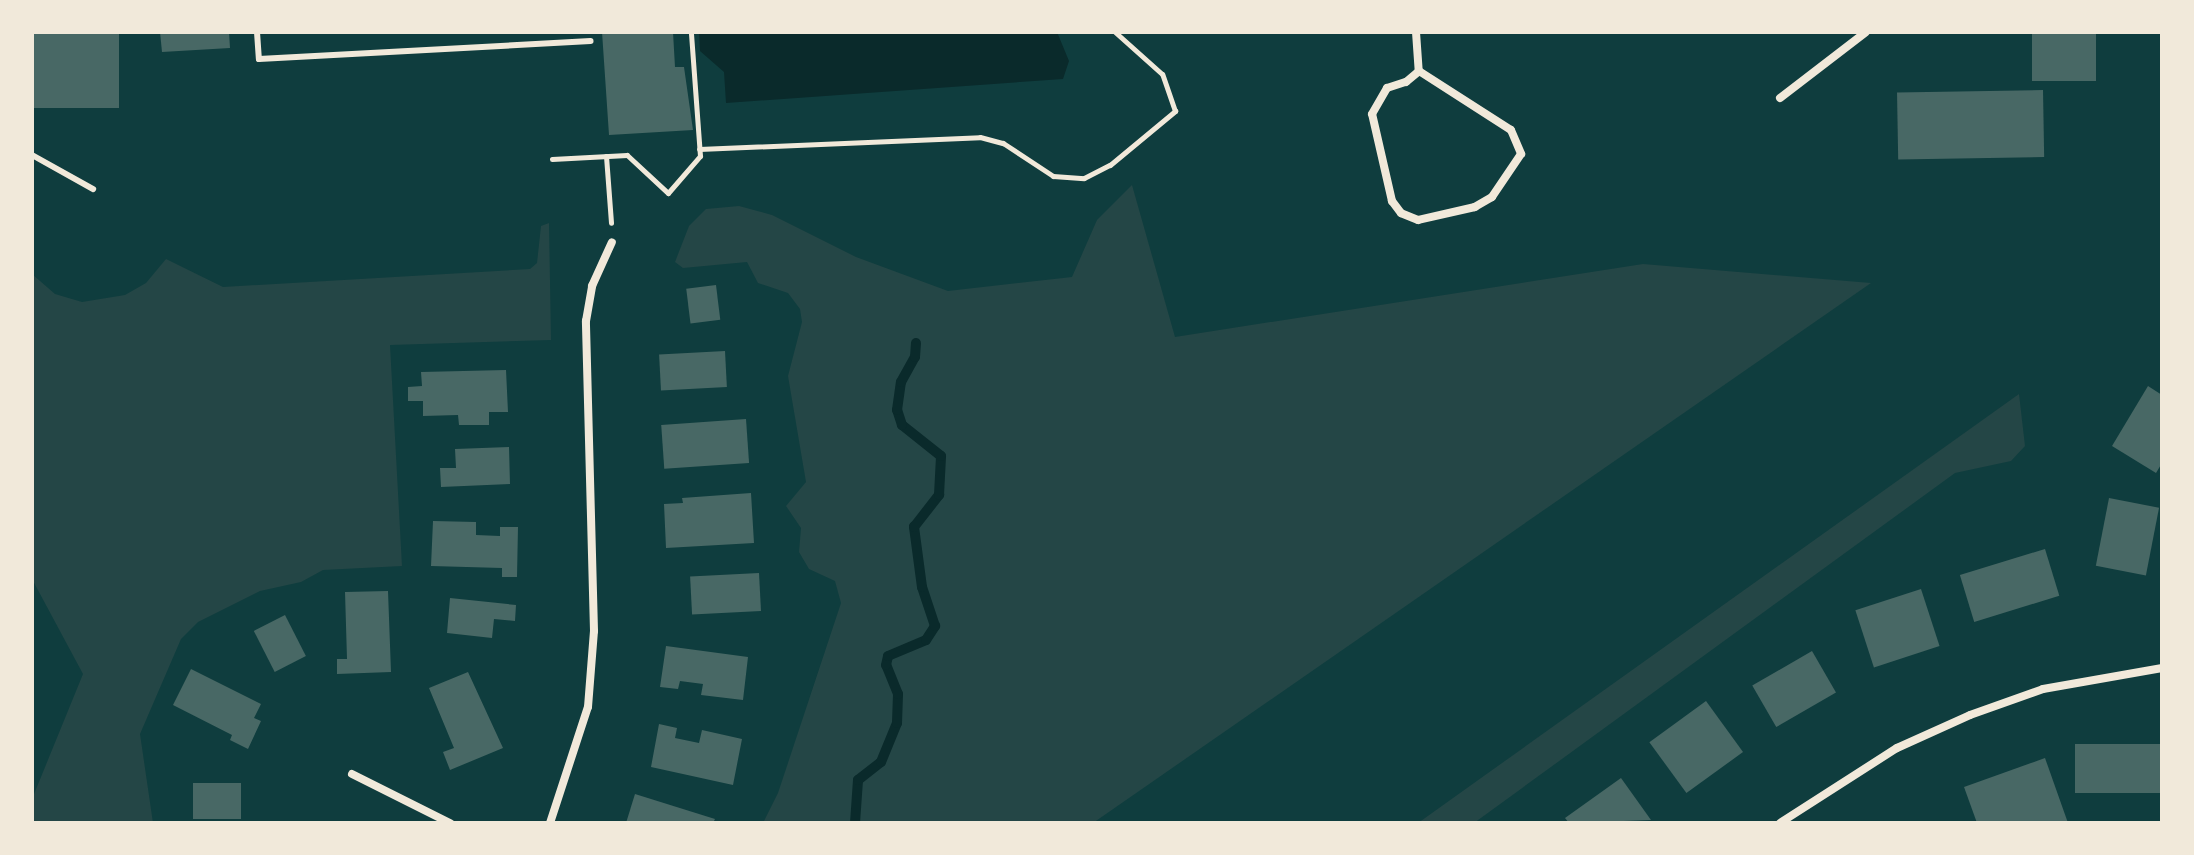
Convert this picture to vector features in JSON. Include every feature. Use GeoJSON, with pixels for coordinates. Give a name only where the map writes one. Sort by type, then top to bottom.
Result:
{"type":"FeatureCollection","features":[{"type":"Feature","properties":{"kind":"street"},"geometry":{"type":"LineString","coordinates":[[1416,32],[1419,71]]}},
{"type":"Feature","properties":{"kind":"street"},"geometry":{"type":"LineString","coordinates":[[1780,98],[1866,32]]}},
{"type":"Feature","properties":{"kind":"street"},"geometry":{"type":"LineString","coordinates":[[1419,71],[1511,130],[1521,154],[1492,197],[1475,207],[1418,220],[1401,213],[1392,201],[1372,114],[1387,88],[1406,82],[1419,71]]}},
{"type":"Feature","properties":{"kind":"street"},"geometry":{"type":"LineString","coordinates":[[550,823],[588,707],[594,631],[586,321],[592,286],[612,242]]}},
{"type":"Feature","properties":{"kind":"street"},"geometry":{"type":"LineString","coordinates":[[1780,823],[1897,748],[1970,715],[2043,689],[2162,668]]}},
{"type":"Feature","properties":{"kind":"street"},"geometry":{"type":"LineString","coordinates":[[352,774],[450,823]]}},
{"type":"Feature","properties":{"kind":"lane"},"geometry":{"type":"LineString","coordinates":[[257,32],[259,59],[591,41]]}},
{"type":"Feature","properties":{"kind":"lane"},"geometry":{"type":"LineString","coordinates":[[32,155],[93,189]]}},
{"type":"Feature","properties":{"kind":"path"},"geometry":{"type":"LineString","coordinates":[[552,159],[627,155],[668,193],[700,156],[691,32]]}},
{"type":"Feature","properties":{"kind":"path"},"geometry":{"type":"LineString","coordinates":[[699,149],[980,137],[1003,143],[1053,176],[1084,178],[1110,165],[1175,111],[1162,74],[1115,32]]}},
{"type":"Feature","properties":{"kind":"path"},"geometry":{"type":"LineString","coordinates":[[606,156],[612,242]]}},
{"type":"Feature","properties":{"kind":"shaded area"},"geometry":{"type":"Polygon","coordinates":[[[699,32],[1057,32],[1069,61],[1063,79],[726,103],[724,72],[700,51],[699,32]]]}},
{"type":"Feature","properties":{"kind":"shaded area"},"geometry":{"type":"Polygon","coordinates":[[[1132,185],[1175,337],[1643,264],[1871,283],[1093,823],[763,823],[778,793],[841,603],[835,581],[809,569],[799,552],[801,528],[786,506],[806,482],[788,376],[802,322],[800,309],[788,293],[758,283],[747,262],[683,268],[675,262],[689,226],[706,209],[739,206],[772,215],[856,257],[948,291],[1072,277],[1097,220],[1132,185]]]}},
{"type":"Feature","properties":{"kind":"shaded area"},"geometry":{"type":"Polygon","coordinates":[[[549,223],[551,340],[390,345],[402,566],[323,570],[301,582],[260,591],[198,622],[181,639],[140,734],[153,823],[32,823],[32,799],[83,674],[32,579],[32,274],[55,294],[82,302],[125,295],[146,283],[166,259],[223,287],[530,269],[537,263],[541,226],[549,223]]]}},
{"type":"Feature","properties":{"kind":"shaded area"},"geometry":{"type":"Polygon","coordinates":[[[2019,394],[2025,446],[2011,461],[1955,473],[1474,823],[1418,823],[2019,394]]]}},
{"type":"Feature","properties":{"kind":"building"},"geometry":{"type":"Polygon","coordinates":[[[32,32],[119,32],[119,108],[32,108],[32,32]]]}},
{"type":"Feature","properties":{"kind":"building"},"geometry":{"type":"Polygon","coordinates":[[[160,32],[229,32],[230,48],[162,52],[160,32]]]}},
{"type":"Feature","properties":{"kind":"building"},"geometry":{"type":"Polygon","coordinates":[[[602,32],[673,32],[675,67],[684,67],[693,130],[609,135],[602,32]]]}},
{"type":"Feature","properties":{"kind":"building"},"geometry":{"type":"Polygon","coordinates":[[[2032,32],[2096,32],[2096,81],[2032,81],[2032,32]]]}},
{"type":"Feature","properties":{"kind":"building"},"geometry":{"type":"Polygon","coordinates":[[[2043,90],[2044,157],[1898,160],[1897,93],[2043,90]]]}},
{"type":"Feature","properties":{"kind":"building"},"geometry":{"type":"Polygon","coordinates":[[[716,285],[720,320],[690,323],[686,289],[716,285]]]}},
{"type":"Feature","properties":{"kind":"building"},"geometry":{"type":"Polygon","coordinates":[[[725,351],[727,387],[661,390],[659,354],[725,351]]]}},
{"type":"Feature","properties":{"kind":"building"},"geometry":{"type":"Polygon","coordinates":[[[506,370],[508,412],[489,412],[489,425],[459,425],[458,415],[423,416],[423,401],[408,401],[408,387],[422,386],[421,372],[506,370]]]}},
{"type":"Feature","properties":{"kind":"building"},"geometry":{"type":"Polygon","coordinates":[[[2148,386],[2162,395],[2162,463],[2156,473],[2112,446],[2148,386]]]}},
{"type":"Feature","properties":{"kind":"building"},"geometry":{"type":"Polygon","coordinates":[[[746,419],[749,463],[664,469],[661,425],[746,419]]]}},
{"type":"Feature","properties":{"kind":"building"},"geometry":{"type":"Polygon","coordinates":[[[509,447],[510,484],[441,487],[440,468],[456,468],[455,449],[509,447]]]}},
{"type":"Feature","properties":{"kind":"building"},"geometry":{"type":"Polygon","coordinates":[[[751,493],[754,543],[666,548],[664,504],[683,503],[682,498],[751,493]]]}},
{"type":"Feature","properties":{"kind":"building"},"geometry":{"type":"Polygon","coordinates":[[[2109,498],[2159,508],[2146,575],[2096,566],[2109,498]]]}},
{"type":"Feature","properties":{"kind":"building"},"geometry":{"type":"Polygon","coordinates":[[[433,521],[476,522],[476,535],[500,536],[500,527],[518,527],[517,577],[502,577],[502,568],[431,566],[433,521]]]}},
{"type":"Feature","properties":{"kind":"building"},"geometry":{"type":"Polygon","coordinates":[[[2045,549],[2059,596],[1974,622],[1960,575],[2045,549]]]}},
{"type":"Feature","properties":{"kind":"building"},"geometry":{"type":"Polygon","coordinates":[[[759,573],[761,611],[692,615],[690,577],[759,573]]]}},
{"type":"Feature","properties":{"kind":"building"},"geometry":{"type":"Polygon","coordinates":[[[1921,589],[1940,646],[1874,667],[1855,610],[1921,589]]]}},
{"type":"Feature","properties":{"kind":"building"},"geometry":{"type":"Polygon","coordinates":[[[388,591],[391,672],[337,674],[337,659],[347,659],[345,592],[388,591]]]}},
{"type":"Feature","properties":{"kind":"building"},"geometry":{"type":"Polygon","coordinates":[[[450,598],[516,605],[515,621],[494,619],[492,638],[447,633],[450,598]]]}},
{"type":"Feature","properties":{"kind":"building"},"geometry":{"type":"Polygon","coordinates":[[[285,615],[306,656],[275,672],[254,631],[285,615]]]}},
{"type":"Feature","properties":{"kind":"building"},"geometry":{"type":"Polygon","coordinates":[[[666,646],[748,657],[743,700],[701,695],[703,684],[680,681],[678,689],[660,687],[666,646]]]}},
{"type":"Feature","properties":{"kind":"building"},"geometry":{"type":"Polygon","coordinates":[[[1812,651],[1836,693],[1776,727],[1752,686],[1812,651]]]}},
{"type":"Feature","properties":{"kind":"building"},"geometry":{"type":"Polygon","coordinates":[[[191,669],[261,704],[254,718],[261,721],[248,749],[230,740],[232,735],[173,705],[191,669]]]}},
{"type":"Feature","properties":{"kind":"building"},"geometry":{"type":"Polygon","coordinates":[[[468,672],[503,748],[450,770],[443,752],[454,748],[429,688],[468,672]]]}},
{"type":"Feature","properties":{"kind":"building"},"geometry":{"type":"Polygon","coordinates":[[[1706,701],[1743,752],[1686,793],[1649,742],[1706,701]]]}},
{"type":"Feature","properties":{"kind":"building"},"geometry":{"type":"Polygon","coordinates":[[[659,724],[677,728],[675,738],[699,743],[702,730],[742,739],[733,785],[651,767],[659,724]]]}},
{"type":"Feature","properties":{"kind":"building"},"geometry":{"type":"Polygon","coordinates":[[[2075,744],[2162,744],[2162,793],[2075,793],[2075,744]]]}},
{"type":"Feature","properties":{"kind":"building"},"geometry":{"type":"Polygon","coordinates":[[[2045,758],[2068,823],[1977,823],[1964,787],[2045,758]]]}},
{"type":"Feature","properties":{"kind":"building"},"geometry":{"type":"Polygon","coordinates":[[[1621,778],[1651,820],[1569,823],[1565,818],[1621,778]]]}},
{"type":"Feature","properties":{"kind":"building"},"geometry":{"type":"Polygon","coordinates":[[[193,783],[241,783],[241,819],[193,819],[193,783]]]}},
{"type":"Feature","properties":{"kind":"building"},"geometry":{"type":"Polygon","coordinates":[[[635,794],[715,819],[713,823],[626,823],[635,794]]]}},
{"type":"Feature","properties":{"kind":"waterway"},"geometry":{"type":"LineString","coordinates":[[855,823],[858,780],[881,762],[897,723],[898,694],[886,665],[888,656],[926,640],[935,626],[922,587],[914,527],[939,495],[941,456],[902,425],[897,410],[901,382],[915,357],[916,343]]}}]}
